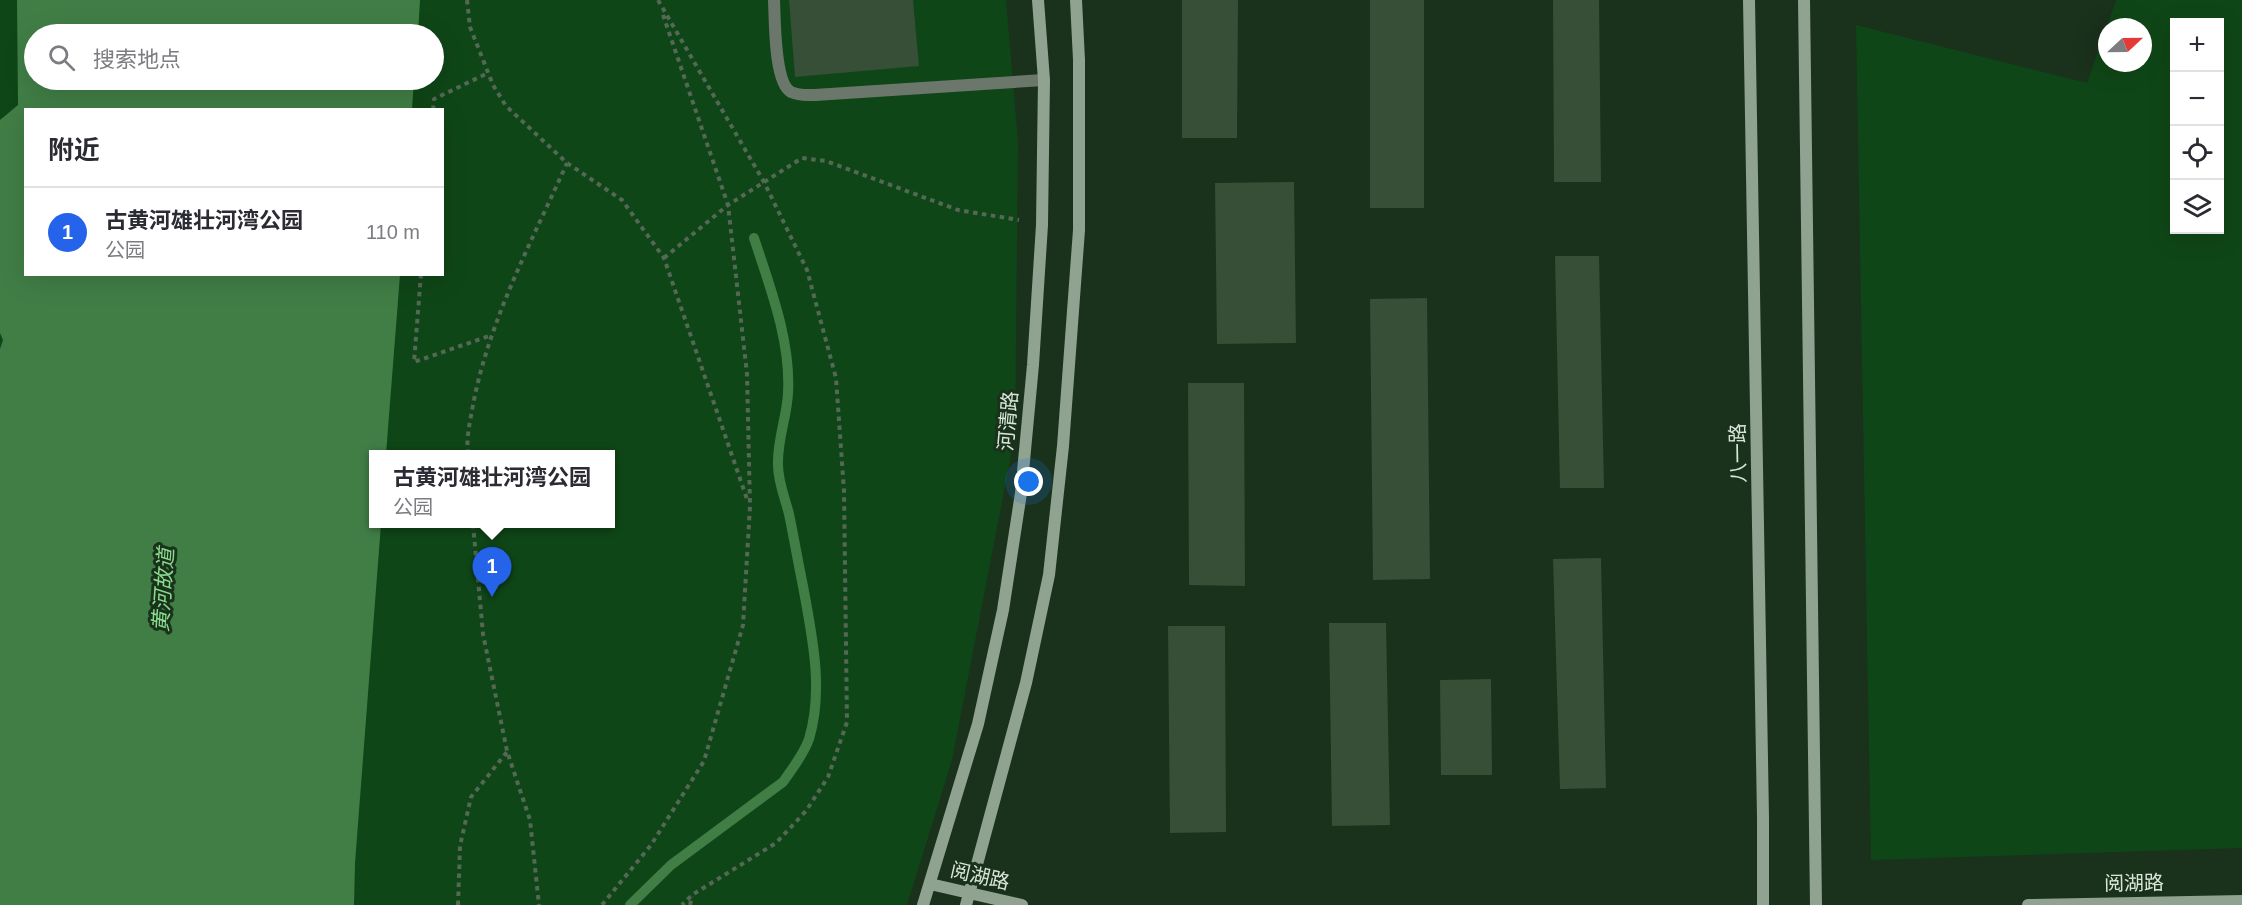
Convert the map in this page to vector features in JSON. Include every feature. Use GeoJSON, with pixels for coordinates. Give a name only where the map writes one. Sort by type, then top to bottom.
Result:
{"type":"FeatureCollection","features":[{"type":"Feature","properties":{"kind":"street","name":"河清路"},"geometry":{"type":"LineString","coordinates":[[923,905],[978,724],[1003,610],[1021,493],[1033,365],[1042,225],[1044,80],[1038,0]]}},
{"type":"Feature","properties":{"kind":"street"},"geometry":{"type":"LineString","coordinates":[[968,900],[1026,683],[1049,575],[1063,446],[1079,230],[1079,60],[1076,0]]}},
{"type":"Feature","properties":{"kind":"street","name":"八一路"},"geometry":{"type":"LineString","coordinates":[[1749,0],[1763,817],[1762,905]]}},
{"type":"Feature","properties":{"kind":"street"},"geometry":{"type":"LineString","coordinates":[[1804,0],[1816,905]]}},
{"type":"Feature","properties":{"kind":"street","name":"阅湖路"},"geometry":{"type":"LineString","coordinates":[[930,884],[968,900],[1022,905]]}},
{"type":"Feature","properties":{"kind":"street","name":"阅湖路"},"geometry":{"type":"LineString","coordinates":[[2028,905],[2242,901]]}},
{"type":"Feature","properties":{"kind":"lane"},"geometry":{"type":"LineString","coordinates":[[774,0],[779,66],[783,83],[790,92],[815,95],[1044,80]]}},
{"type":"Feature","properties":{"kind":"path"},"geometry":{"type":"LineString","coordinates":[[467,0],[470,27],[492,85],[506,106],[567,163],[622,200],[664,258],[750,506]]}},
{"type":"Feature","properties":{"kind":"path"},"geometry":{"type":"LineString","coordinates":[[658,0],[764,182],[807,270],[836,378],[843,491],[847,722],[828,777],[806,811],[776,843],[692,895],[682,905]]}},
{"type":"Feature","properties":{"kind":"path"},"geometry":{"type":"LineString","coordinates":[[602,905],[651,845],[704,762],[743,625],[750,506],[747,374],[728,205],[658,0]]}},
{"type":"Feature","properties":{"kind":"path"},"geometry":{"type":"LineString","coordinates":[[433,108],[434,99],[488,73]]}},
{"type":"Feature","properties":{"kind":"path"},"geometry":{"type":"LineString","coordinates":[[664,258],[728,205],[802,158],[826,161],[958,210],[1042,225]]}},
{"type":"Feature","properties":{"kind":"path"},"geometry":{"type":"LineString","coordinates":[[468,450],[467,439],[480,370],[507,295],[567,163]]}},
{"type":"Feature","properties":{"kind":"path"},"geometry":{"type":"LineString","coordinates":[[421,276],[414,362],[493,334]]}},
{"type":"Feature","properties":{"kind":"path"},"geometry":{"type":"LineString","coordinates":[[473,528],[483,634],[507,751],[530,820],[539,905]]}},
{"type":"Feature","properties":{"kind":"path"},"geometry":{"type":"LineString","coordinates":[[458,905],[460,846],[471,797],[507,751]]}},
{"type":"Feature","properties":{"kind":"path"},"geometry":{"type":"LineString","coordinates":[[690,905],[692,895]]}},
{"type":"Feature","properties":{"kind":"shaded area"},"geometry":{"type":"Polygon","coordinates":[[[0,0],[1006,0],[1018,142],[1015,435],[952,760],[907,905],[0,905],[0,0]]]}},
{"type":"Feature","properties":{"kind":"shaded area"},"geometry":{"type":"Polygon","coordinates":[[[2116,0],[2242,0],[2242,848],[1871,860],[1856,25],[2087,83],[2098,52],[2098,72],[2152,72],[2152,18],[2110,18],[2116,0]]]}},
{"type":"Feature","properties":{"kind":"water","name":"黄河故道"},"geometry":{"type":"Polygon","coordinates":[[[17,0],[420,0],[419,24],[24,24],[24,90],[413,90],[412,108],[24,108],[24,276],[400,276],[386,450],[369,450],[369,528],[381,528],[355,863],[354,905],[0,905],[0,349],[3,340],[0,333],[0,120],[18,105],[17,0]]]}},
{"type":"Feature","properties":{"kind":"building"},"geometry":{"type":"Polygon","coordinates":[[[789,0],[913,0],[919,66],[795,77],[789,0]]]}},
{"type":"Feature","properties":{"kind":"building"},"geometry":{"type":"Polygon","coordinates":[[[1182,0],[1238,0],[1237,138],[1182,138],[1182,0]]]}},
{"type":"Feature","properties":{"kind":"building"},"geometry":{"type":"Polygon","coordinates":[[[1370,0],[1424,0],[1424,208],[1370,208],[1370,0]]]}},
{"type":"Feature","properties":{"kind":"building"},"geometry":{"type":"Polygon","coordinates":[[[1553,0],[1599,0],[1601,182],[1554,182],[1553,0]]]}},
{"type":"Feature","properties":{"kind":"building"},"geometry":{"type":"Polygon","coordinates":[[[1294,182],[1296,343],[1217,344],[1215,183],[1294,182]]]}},
{"type":"Feature","properties":{"kind":"building"},"geometry":{"type":"Polygon","coordinates":[[[1555,256],[1599,256],[1604,488],[1560,488],[1555,256]]]}},
{"type":"Feature","properties":{"kind":"building"},"geometry":{"type":"Polygon","coordinates":[[[1427,298],[1430,579],[1373,580],[1370,299],[1427,298]]]}},
{"type":"Feature","properties":{"kind":"building"},"geometry":{"type":"Polygon","coordinates":[[[1188,383],[1244,383],[1245,586],[1189,585],[1188,383]]]}},
{"type":"Feature","properties":{"kind":"building"},"geometry":{"type":"Polygon","coordinates":[[[1601,558],[1606,788],[1560,789],[1553,559],[1601,558]]]}},
{"type":"Feature","properties":{"kind":"building"},"geometry":{"type":"Polygon","coordinates":[[[1329,623],[1386,623],[1390,825],[1332,826],[1329,623]]]}},
{"type":"Feature","properties":{"kind":"building"},"geometry":{"type":"Polygon","coordinates":[[[1168,626],[1225,626],[1226,832],[1170,833],[1168,626]]]}},
{"type":"Feature","properties":{"kind":"building"},"geometry":{"type":"Polygon","coordinates":[[[1491,679],[1492,775],[1441,775],[1440,680],[1491,679]]]}},
{"type":"Feature","properties":{"kind":"waterway"},"geometry":{"type":"LineString","coordinates":[[630,905],[671,865],[783,782],[804,750],[813,720],[816,701],[813,643],[791,523],[778,471],[779,447],[788,393],[786,354],[773,295],[754,238]]}},
{"type":"Feature","properties":{"kind":"place","name":"古黄河雄壮河湾公园"},"geometry":{"type":"Point","coordinates":[492,597]}}]}
